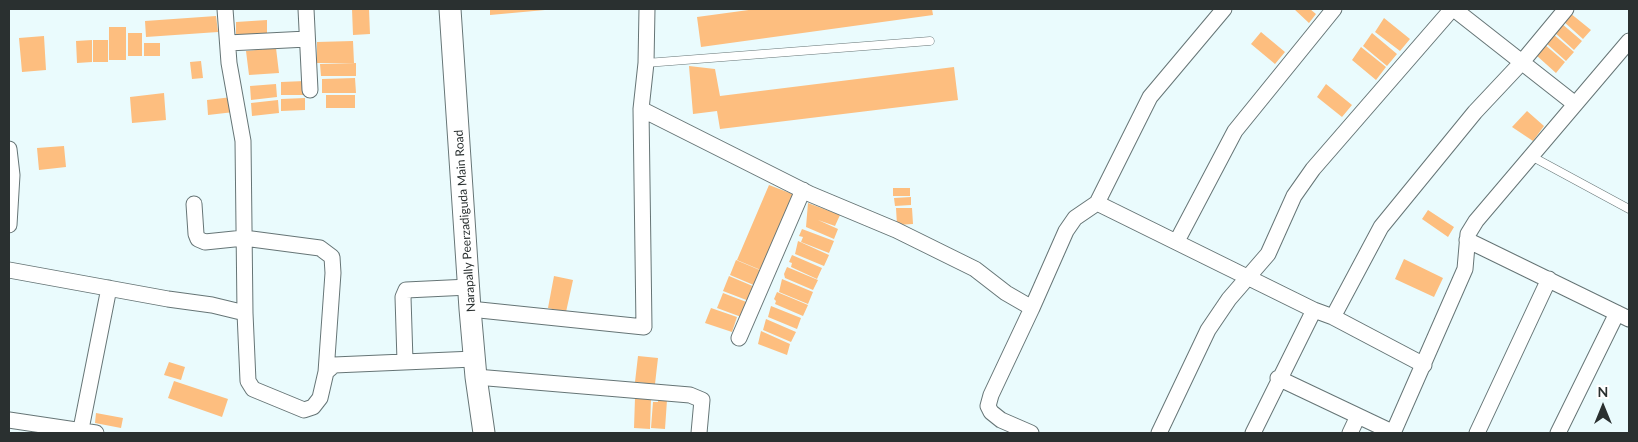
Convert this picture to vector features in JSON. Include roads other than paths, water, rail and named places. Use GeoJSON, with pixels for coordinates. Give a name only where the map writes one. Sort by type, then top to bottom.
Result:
{"type":"FeatureCollection","features":[{"type":"Feature","properties":{"kind":"street"},"geometry":{"type":"LineString","coordinates":[[194,204],[196,234],[198,239],[205,242],[244,238],[320,248],[332,258],[333,273],[326,372],[320,398],[313,407],[304,410],[253,389],[248,381],[245,313],[244,238],[243,140],[228,43],[225,9]]}},
{"type":"Feature","properties":{"kind":"street"},"geometry":{"type":"LineString","coordinates":[[306,9],[310,90]]}},
{"type":"Feature","properties":{"kind":"street","name":"Narapally Peerzadiguda Main Road"},"geometry":{"type":"LineString","coordinates":[[450,9],[470,308],[475,368],[484,433]]}},
{"type":"Feature","properties":{"kind":"street"},"geometry":{"type":"LineString","coordinates":[[470,308],[644,327],[641,110],[646,63],[647,9]]}},
{"type":"Feature","properties":{"kind":"street"},"geometry":{"type":"LineString","coordinates":[[1031,433],[1000,420],[991,412],[988,406],[991,395],[1066,231],[1075,218],[1097,203],[1150,97],[1224,9]]}},
{"type":"Feature","properties":{"kind":"street"},"geometry":{"type":"LineString","coordinates":[[1177,241],[1235,132],[1334,9]]}},
{"type":"Feature","properties":{"kind":"street"},"geometry":{"type":"LineString","coordinates":[[1159,433],[1208,330],[1248,276],[1268,254],[1294,196],[1313,169],[1453,9],[1575,104]]}},
{"type":"Feature","properties":{"kind":"street"},"geometry":{"type":"LineString","coordinates":[[1334,317],[1381,227],[1474,112],[1522,62],[1566,9]]}},
{"type":"Feature","properties":{"kind":"street"},"geometry":{"type":"LineString","coordinates":[[228,43],[307,39]]}},
{"type":"Feature","properties":{"kind":"street"},"geometry":{"type":"LineString","coordinates":[[1278,378],[1393,433],[1465,269],[1468,234],[1476,221],[1629,42]]}},
{"type":"Feature","properties":{"kind":"street"},"geometry":{"type":"LineString","coordinates":[[641,110],[802,190],[896,230],[975,269],[1006,293],[1032,308]]}},
{"type":"Feature","properties":{"kind":"street"},"geometry":{"type":"LineString","coordinates":[[9,149],[12,175],[9,225]]}},
{"type":"Feature","properties":{"kind":"street"},"geometry":{"type":"LineString","coordinates":[[739,338],[802,190]]}},
{"type":"Feature","properties":{"kind":"street"},"geometry":{"type":"LineString","coordinates":[[1097,203],[1314,310],[1334,317],[1424,365]]}},
{"type":"Feature","properties":{"kind":"street"},"geometry":{"type":"LineString","coordinates":[[1467,240],[1623,316],[1558,433]]}},
{"type":"Feature","properties":{"kind":"street"},"geometry":{"type":"LineString","coordinates":[[9,270],[212,305],[245,313]]}},
{"type":"Feature","properties":{"kind":"street"},"geometry":{"type":"LineString","coordinates":[[1476,433],[1549,279]]}},
{"type":"Feature","properties":{"kind":"street"},"geometry":{"type":"LineString","coordinates":[[405,361],[403,296],[406,290],[469,287]]}},
{"type":"Feature","properties":{"kind":"street"},"geometry":{"type":"LineString","coordinates":[[81,429],[109,288]]}},
{"type":"Feature","properties":{"kind":"street"},"geometry":{"type":"LineString","coordinates":[[1253,433],[1278,378],[1314,310]]}},
{"type":"Feature","properties":{"kind":"street"},"geometry":{"type":"LineString","coordinates":[[326,372],[334,365],[405,361],[690,395],[702,400],[699,433]]}},
{"type":"Feature","properties":{"kind":"street"},"geometry":{"type":"LineString","coordinates":[[1350,433],[1358,416]]}},
{"type":"Feature","properties":{"kind":"street"},"geometry":{"type":"LineString","coordinates":[[9,420],[40,428],[81,429],[96,433]]}},
{"type":"Feature","properties":{"kind":"lane"},"geometry":{"type":"LineString","coordinates":[[646,63],[930,41]]}},
{"type":"Feature","properties":{"kind":"lane"},"geometry":{"type":"LineString","coordinates":[[1531,156],[1629,209]]}}]}
